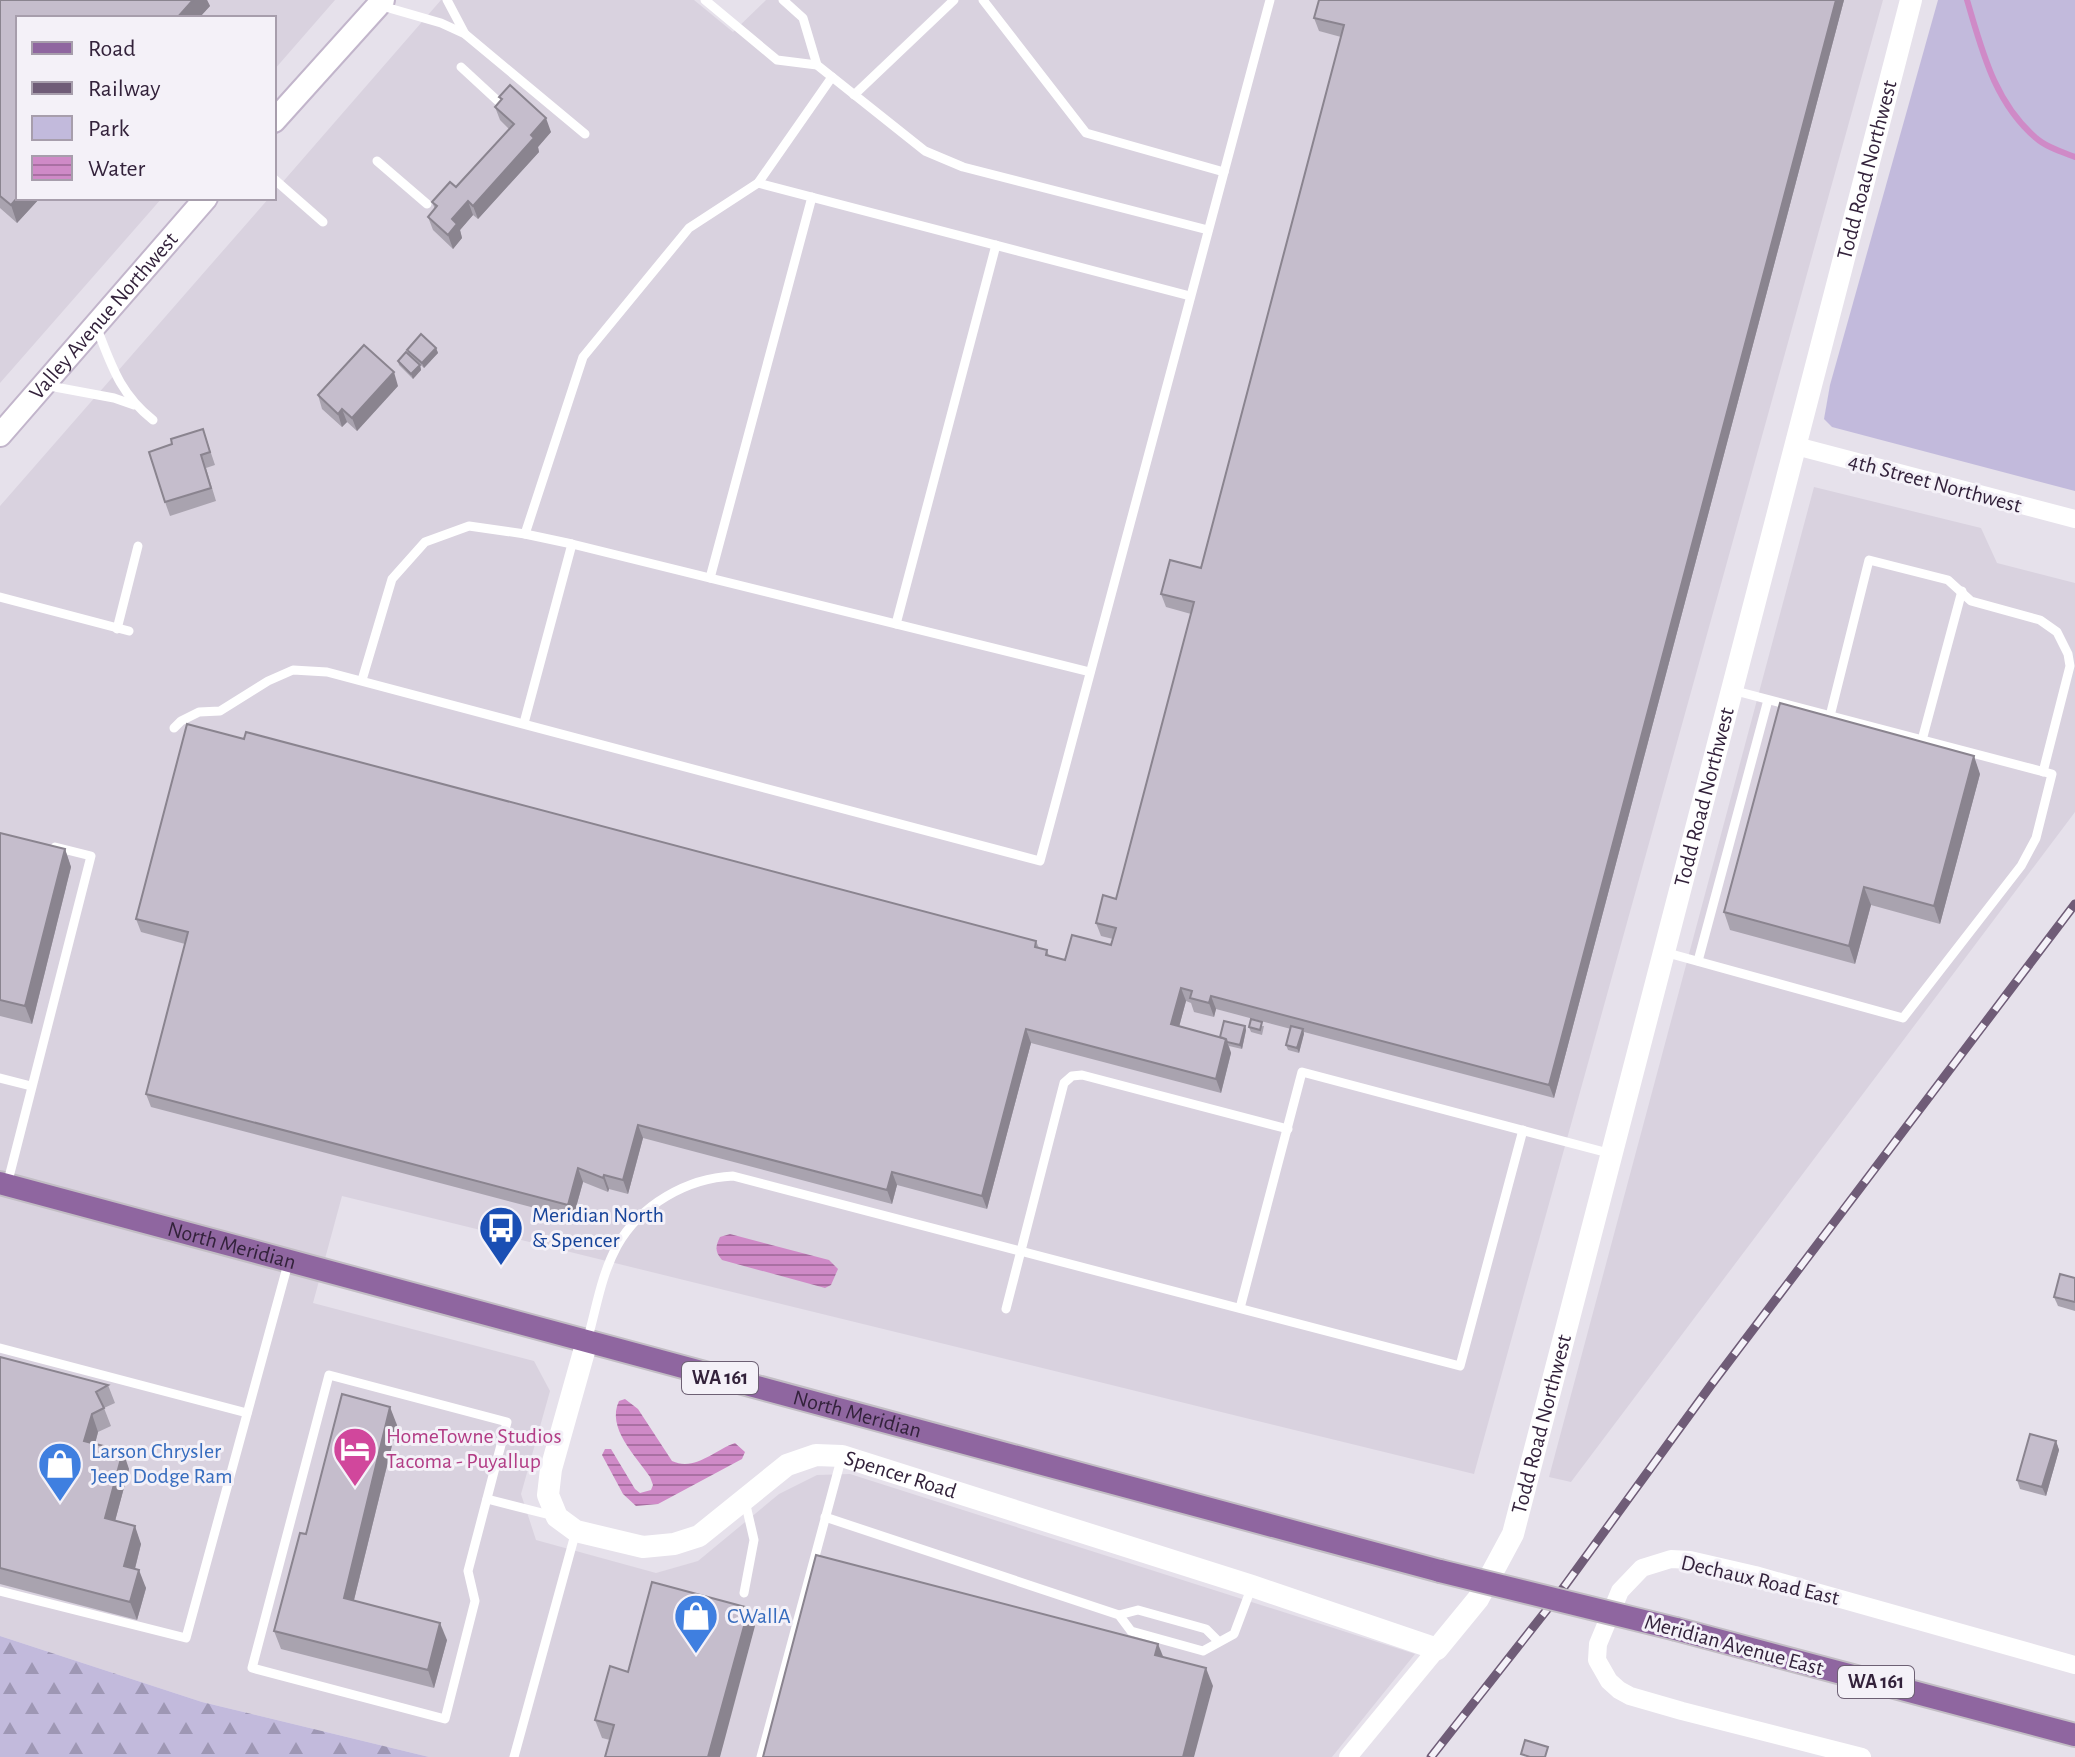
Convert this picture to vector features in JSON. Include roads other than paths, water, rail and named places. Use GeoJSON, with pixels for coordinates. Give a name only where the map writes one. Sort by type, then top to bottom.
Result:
{"type":"FeatureCollection","features":[{"type":"Feature","properties":{"kind":"main road","name":"North Meridian"},"geometry":{"type":"LineString","coordinates":[[3,1184],[1440,1571],[1531,1592]]}},
{"type":"Feature","properties":{"kind":"main road","name":"Meridian Avenue East"},"geometry":{"type":"LineString","coordinates":[[1531,1592],[2075,1735]]}},
{"type":"Feature","properties":{"kind":"street","name":"Todd Road Northwest"},"geometry":{"type":"LineString","coordinates":[[1437,1649],[1485,1588],[1513,1534],[1911,0]]}},
{"type":"Feature","properties":{"kind":"street"},"geometry":{"type":"LineString","coordinates":[[276,119],[380,3]]}},
{"type":"Feature","properties":{"kind":"street","name":"Valley Avenue Northwest"},"geometry":{"type":"LineString","coordinates":[[0,435],[204,200]]}},
{"type":"Feature","properties":{"kind":"street","name":"4th Street Northwest"},"geometry":{"type":"LineString","coordinates":[[1796,446],[2075,519]]}},
{"type":"Feature","properties":{"kind":"street"},"geometry":{"type":"LineString","coordinates":[[557,1517],[548,1495],[551,1469],[587,1341]]}},
{"type":"Feature","properties":{"kind":"street","name":"Spencer Road"},"geometry":{"type":"LineString","coordinates":[[557,1517],[576,1531],[643,1547],[674,1544],[699,1536],[744,1498],[799,1459],[816,1455],[842,1456],[1252,1586],[1437,1649]]}},
{"type":"Feature","properties":{"kind":"street","name":"Dechaux Road East"},"geometry":{"type":"LineString","coordinates":[[1862,1757],[1682,1711],[1619,1690],[1609,1681],[1597,1660],[1598,1644],[1620,1591],[1642,1568],[1671,1559],[1690,1560],[2075,1665]]}},
{"type":"Feature","properties":{"kind":"street"},"geometry":{"type":"LineString","coordinates":[[1348,1757],[1437,1649]]}},
{"type":"Feature","properties":{"kind":"lane"},"geometry":{"type":"LineString","coordinates":[[447,0],[465,34]]}},
{"type":"Feature","properties":{"kind":"lane"},"geometry":{"type":"LineString","coordinates":[[705,0],[777,60],[817,65],[925,151],[963,167],[1208,230]]}},
{"type":"Feature","properties":{"kind":"lane"},"geometry":{"type":"LineString","coordinates":[[783,0],[803,18],[817,65]]}},
{"type":"Feature","properties":{"kind":"lane"},"geometry":{"type":"LineString","coordinates":[[854,95],[954,0]]}},
{"type":"Feature","properties":{"kind":"lane"},"geometry":{"type":"LineString","coordinates":[[983,0],[1086,133],[1224,172]]}},
{"type":"Feature","properties":{"kind":"lane"},"geometry":{"type":"LineString","coordinates":[[174,728],[199,712],[220,711],[268,681],[293,670],[327,672],[1040,861],[1270,0]]}},
{"type":"Feature","properties":{"kind":"lane"},"geometry":{"type":"LineString","coordinates":[[380,3],[465,34],[585,134]]}},
{"type":"Feature","properties":{"kind":"lane"},"geometry":{"type":"LineString","coordinates":[[461,67],[500,103]]}},
{"type":"Feature","properties":{"kind":"lane"},"geometry":{"type":"LineString","coordinates":[[525,534],[583,357],[689,228],[758,183],[832,77]]}},
{"type":"Feature","properties":{"kind":"lane"},"geometry":{"type":"LineString","coordinates":[[377,161],[427,204]]}},
{"type":"Feature","properties":{"kind":"lane"},"geometry":{"type":"LineString","coordinates":[[276,181],[323,222]]}},
{"type":"Feature","properties":{"kind":"lane"},"geometry":{"type":"LineString","coordinates":[[758,183],[1190,296]]}},
{"type":"Feature","properties":{"kind":"lane"},"geometry":{"type":"LineString","coordinates":[[710,578],[812,197]]}},
{"type":"Feature","properties":{"kind":"lane"},"geometry":{"type":"LineString","coordinates":[[896,624],[996,245]]}},
{"type":"Feature","properties":{"kind":"lane"},"geometry":{"type":"LineString","coordinates":[[95,325],[119,384],[134,405],[153,420]]}},
{"type":"Feature","properties":{"kind":"lane"},"geometry":{"type":"LineString","coordinates":[[43,385],[114,398],[134,405]]}},
{"type":"Feature","properties":{"kind":"lane"},"geometry":{"type":"LineString","coordinates":[[362,680],[392,579],[425,542],[469,526],[572,544],[1090,672]]}},
{"type":"Feature","properties":{"kind":"lane"},"geometry":{"type":"LineString","coordinates":[[524,723],[572,544]]}},
{"type":"Feature","properties":{"kind":"lane"},"geometry":{"type":"LineString","coordinates":[[117,629],[138,546]]}},
{"type":"Feature","properties":{"kind":"lane"},"geometry":{"type":"LineString","coordinates":[[1830,716],[1869,560],[1948,580],[1971,601],[2040,620],[2049,625],[2064,643],[2070,666],[2043,772]]}},
{"type":"Feature","properties":{"kind":"lane"},"geometry":{"type":"LineString","coordinates":[[1922,740],[1962,591]]}},
{"type":"Feature","properties":{"kind":"lane"},"geometry":{"type":"LineString","coordinates":[[0,597],[129,631]]}},
{"type":"Feature","properties":{"kind":"lane"},"geometry":{"type":"LineString","coordinates":[[1664,952],[1903,1018],[2029,853],[2036,838],[2052,774],[1732,690]]}},
{"type":"Feature","properties":{"kind":"lane"},"geometry":{"type":"LineString","coordinates":[[1698,961],[1768,700]]}},
{"type":"Feature","properties":{"kind":"lane"},"geometry":{"type":"LineString","coordinates":[[3,1184],[91,856],[45,845]]}},
{"type":"Feature","properties":{"kind":"lane"},"geometry":{"type":"LineString","coordinates":[[1240,1308],[1302,1072],[1612,1154]]}},
{"type":"Feature","properties":{"kind":"lane"},"geometry":{"type":"LineString","coordinates":[[1006,1309],[1064,1083],[1072,1076],[1082,1075],[1288,1129]]}},
{"type":"Feature","properties":{"kind":"lane"},"geometry":{"type":"LineString","coordinates":[[0,1078],[31,1086]]}},
{"type":"Feature","properties":{"kind":"lane"},"geometry":{"type":"LineString","coordinates":[[587,1341],[616,1247],[630,1227],[667,1196],[714,1177],[746,1178],[1460,1366],[1523,1130]]}},
{"type":"Feature","properties":{"kind":"lane"},"geometry":{"type":"LineString","coordinates":[[0,1591],[186,1638],[289,1260]]}},
{"type":"Feature","properties":{"kind":"lane"},"geometry":{"type":"LineString","coordinates":[[0,1348],[247,1413]]}},
{"type":"Feature","properties":{"kind":"lane"},"geometry":{"type":"LineString","coordinates":[[329,1375],[507,1422],[487,1499],[468,1571],[475,1601],[445,1719],[252,1668],[329,1375]]}},
{"type":"Feature","properties":{"kind":"lane"},"geometry":{"type":"LineString","coordinates":[[761,1757],[842,1456]]}},
{"type":"Feature","properties":{"kind":"lane"},"geometry":{"type":"LineString","coordinates":[[744,1498],[754,1540],[744,1593]]}},
{"type":"Feature","properties":{"kind":"lane"},"geometry":{"type":"LineString","coordinates":[[487,1499],[557,1517]]}},
{"type":"Feature","properties":{"kind":"lane"},"geometry":{"type":"LineString","coordinates":[[825,1517],[1119,1615],[1138,1610],[1206,1629],[1218,1641]]}},
{"type":"Feature","properties":{"kind":"lane"},"geometry":{"type":"LineString","coordinates":[[514,1757],[576,1531]]}},
{"type":"Feature","properties":{"kind":"lane"},"geometry":{"type":"LineString","coordinates":[[1119,1615],[1131,1631],[1203,1651],[1218,1641],[1226,1640],[1238,1628],[1252,1586]]}},
{"type":"Feature","properties":{"kind":"water"},"geometry":{"type":"Polygon","coordinates":[[[730,1234],[829,1260],[838,1269],[831,1285],[825,1288],[722,1260],[717,1244],[720,1237],[730,1234]]]}},
{"type":"Feature","properties":{"kind":"water"},"geometry":{"type":"Polygon","coordinates":[[[625,1399],[638,1409],[672,1461],[680,1464],[697,1462],[735,1443],[745,1452],[742,1459],[658,1504],[636,1506],[623,1494],[602,1455],[605,1449],[611,1449],[635,1489],[640,1493],[651,1490],[650,1477],[624,1441],[616,1421],[619,1401],[625,1399]]]}},
{"type":"Feature","properties":{"kind":"waterway"},"geometry":{"type":"LineString","coordinates":[[1967,0],[1991,74],[2010,108],[2040,141],[2075,157]]}},
{"type":"Feature","properties":{"kind":"railway"},"geometry":{"type":"LineString","coordinates":[[1431,1757],[1553,1602],[1711,1385],[2075,904]]}},
{"type":"Feature","properties":{"kind":"place","name":"Meridian North & Spencer"},"geometry":{"type":"Point","coordinates":[501,1267]}},
{"type":"Feature","properties":{"kind":"place","name":"HomeTowne Studios Tacoma - Puyallup"},"geometry":{"type":"Point","coordinates":[355,1488]}},
{"type":"Feature","properties":{"kind":"place","name":"Larson Chrysler Jeep Dodge Ram"},"geometry":{"type":"Point","coordinates":[60,1503]}},
{"type":"Feature","properties":{"kind":"place","name":"CWallA"},"geometry":{"type":"Point","coordinates":[696,1655]}}]}
